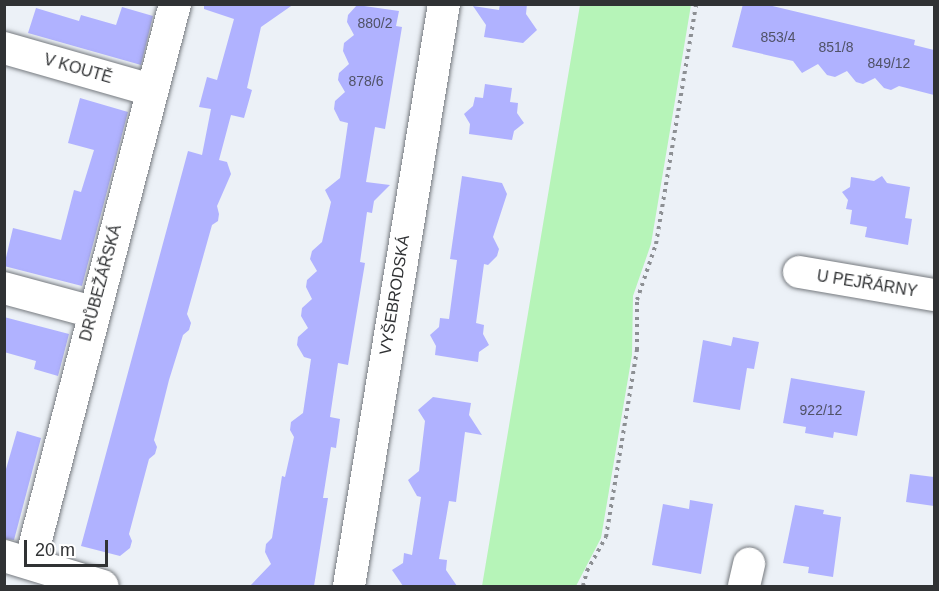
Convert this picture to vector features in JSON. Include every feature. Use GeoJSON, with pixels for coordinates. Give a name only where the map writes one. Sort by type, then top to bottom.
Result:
{"type":"FeatureCollection","features":[{"type":"Feature","properties":{"kind":"street","name":"DRŮBEŽÁŘSKÁ"},"geometry":{"type":"LineString","coordinates":[[17,559],[93,312],[175,4]]}},
{"type":"Feature","properties":{"kind":"street","name":"VYŠEBRODSKÁ"},"geometry":{"type":"LineString","coordinates":[[349,586],[444,4]]}},
{"type":"Feature","properties":{"kind":"street","name":"V KOUTĚ"},"geometry":{"type":"LineString","coordinates":[[4,48],[151,90]]}},
{"type":"Feature","properties":{"kind":"street","name":"U PEJŘÁRNY"},"geometry":{"type":"LineString","coordinates":[[799,272],[934,295]]}},
{"type":"Feature","properties":{"kind":"street"},"geometry":{"type":"LineString","coordinates":[[4,288],[93,312]]}},
{"type":"Feature","properties":{"kind":"street"},"geometry":{"type":"LineString","coordinates":[[17,559],[104,586]]}},
{"type":"Feature","properties":{"kind":"path"},"geometry":{"type":"LineString","coordinates":[[583,586],[587,571],[606,537],[637,350],[637,300],[656,244],[696,4]]}},
{"type":"Feature","properties":{"kind":"green space"},"geometry":{"type":"Polygon","coordinates":[[[580,5],[691,5],[651,244],[633,296],[632,355],[601,538],[576,586],[482,586],[580,5]]]}},
{"type":"Feature","properties":{"kind":"building"},"geometry":{"type":"Polygon","coordinates":[[[204,4],[294,4],[261,27],[247,88],[252,90],[244,118],[231,115],[219,160],[227,162],[231,174],[217,206],[218,221],[212,225],[187,314],[191,323],[189,330],[183,335],[169,380],[154,440],[157,447],[155,454],[149,459],[129,534],[132,541],[130,548],[120,556],[81,546],[188,151],[202,155],[211,109],[199,107],[207,77],[217,80],[234,19],[204,9],[204,4]]]}},
{"type":"Feature","properties":{"kind":"building"},"geometry":{"type":"Polygon","coordinates":[[[500,4],[527,4],[526,14],[537,30],[523,43],[484,37],[486,25],[473,6],[499,10],[500,4]]]}},
{"type":"Feature","properties":{"kind":"building"},"geometry":{"type":"Polygon","coordinates":[[[743,4],[764,4],[915,40],[914,45],[934,50],[934,95],[899,86],[891,90],[884,88],[875,78],[863,84],[856,82],[847,71],[835,77],[827,75],[818,64],[802,73],[793,61],[732,47],[743,4]]]}},
{"type":"Feature","properties":{"kind":"building"},"geometry":{"type":"Polygon","coordinates":[[[357,5],[399,11],[396,26],[402,27],[385,129],[375,127],[366,182],[390,185],[374,201],[372,213],[367,212],[360,262],[365,263],[348,365],[338,363],[330,417],[340,419],[336,448],[331,447],[323,498],[328,498],[314,586],[250,586],[271,564],[265,552],[266,544],[272,538],[282,476],[285,477],[294,437],[290,430],[291,422],[303,413],[311,359],[304,357],[297,345],[298,337],[308,328],[301,316],[302,308],[312,299],[306,287],[307,280],[317,271],[310,259],[312,251],[322,242],[331,202],[325,190],[340,178],[348,123],[340,121],[334,109],[335,101],[345,92],[338,80],[339,73],[349,64],[343,51],[344,43],[354,35],[347,22],[348,15],[357,5]]]}},
{"type":"Feature","properties":{"kind":"building"},"geometry":{"type":"Polygon","coordinates":[[[122,7],[153,16],[141,65],[28,33],[36,8],[79,21],[81,15],[116,25],[122,7]]]}},
{"type":"Feature","properties":{"kind":"building"},"geometry":{"type":"Polygon","coordinates":[[[485,84],[512,88],[510,102],[518,103],[517,113],[524,123],[514,131],[512,140],[469,134],[470,124],[464,114],[473,106],[475,97],[483,98],[485,84]]]}},
{"type":"Feature","properties":{"kind":"building"},"geometry":{"type":"Polygon","coordinates":[[[80,98],[128,112],[82,286],[4,266],[13,228],[61,240],[74,190],[81,192],[94,150],[68,143],[80,98]]]}},
{"type":"Feature","properties":{"kind":"building"},"geometry":{"type":"Polygon","coordinates":[[[462,176],[502,183],[507,194],[493,237],[499,249],[497,256],[488,265],[484,264],[476,323],[484,325],[483,334],[489,345],[479,352],[478,362],[435,355],[436,346],[430,335],[439,327],[440,318],[449,319],[457,260],[450,259],[462,176]]]}},
{"type":"Feature","properties":{"kind":"building"},"geometry":{"type":"Polygon","coordinates":[[[882,176],[887,183],[910,187],[905,218],[912,219],[908,245],[865,237],[867,227],[850,224],[852,210],[846,209],[848,200],[842,192],[850,187],[851,177],[874,181],[882,176]]]}},
{"type":"Feature","properties":{"kind":"building"},"geometry":{"type":"Polygon","coordinates":[[[4,317],[69,334],[58,376],[34,369],[36,361],[4,352],[4,317]]]}},
{"type":"Feature","properties":{"kind":"building"},"geometry":{"type":"Polygon","coordinates":[[[733,337],[759,342],[754,369],[747,368],[740,410],[693,402],[703,340],[731,346],[733,337]]]}},
{"type":"Feature","properties":{"kind":"building"},"geometry":{"type":"Polygon","coordinates":[[[791,378],[865,391],[857,436],[834,432],[833,438],[805,433],[806,427],[783,423],[791,378]]]}},
{"type":"Feature","properties":{"kind":"building"},"geometry":{"type":"Polygon","coordinates":[[[433,397],[471,403],[469,415],[482,435],[465,432],[456,502],[449,501],[439,559],[447,560],[446,570],[457,586],[403,586],[392,570],[403,563],[404,553],[412,555],[421,497],[417,496],[408,480],[419,471],[425,421],[418,410],[433,397]]]}},
{"type":"Feature","properties":{"kind":"building"},"geometry":{"type":"Polygon","coordinates":[[[17,431],[41,438],[14,540],[4,539],[4,476],[17,431]]]}},
{"type":"Feature","properties":{"kind":"building"},"geometry":{"type":"Polygon","coordinates":[[[910,474],[934,477],[934,506],[906,502],[910,474]]]}},
{"type":"Feature","properties":{"kind":"building"},"geometry":{"type":"Polygon","coordinates":[[[690,500],[713,504],[701,574],[652,565],[663,504],[689,509],[690,500]]]}},
{"type":"Feature","properties":{"kind":"building"},"geometry":{"type":"Polygon","coordinates":[[[795,505],[824,510],[823,514],[841,517],[833,577],[808,573],[809,567],[783,563],[795,505]]]}}]}
